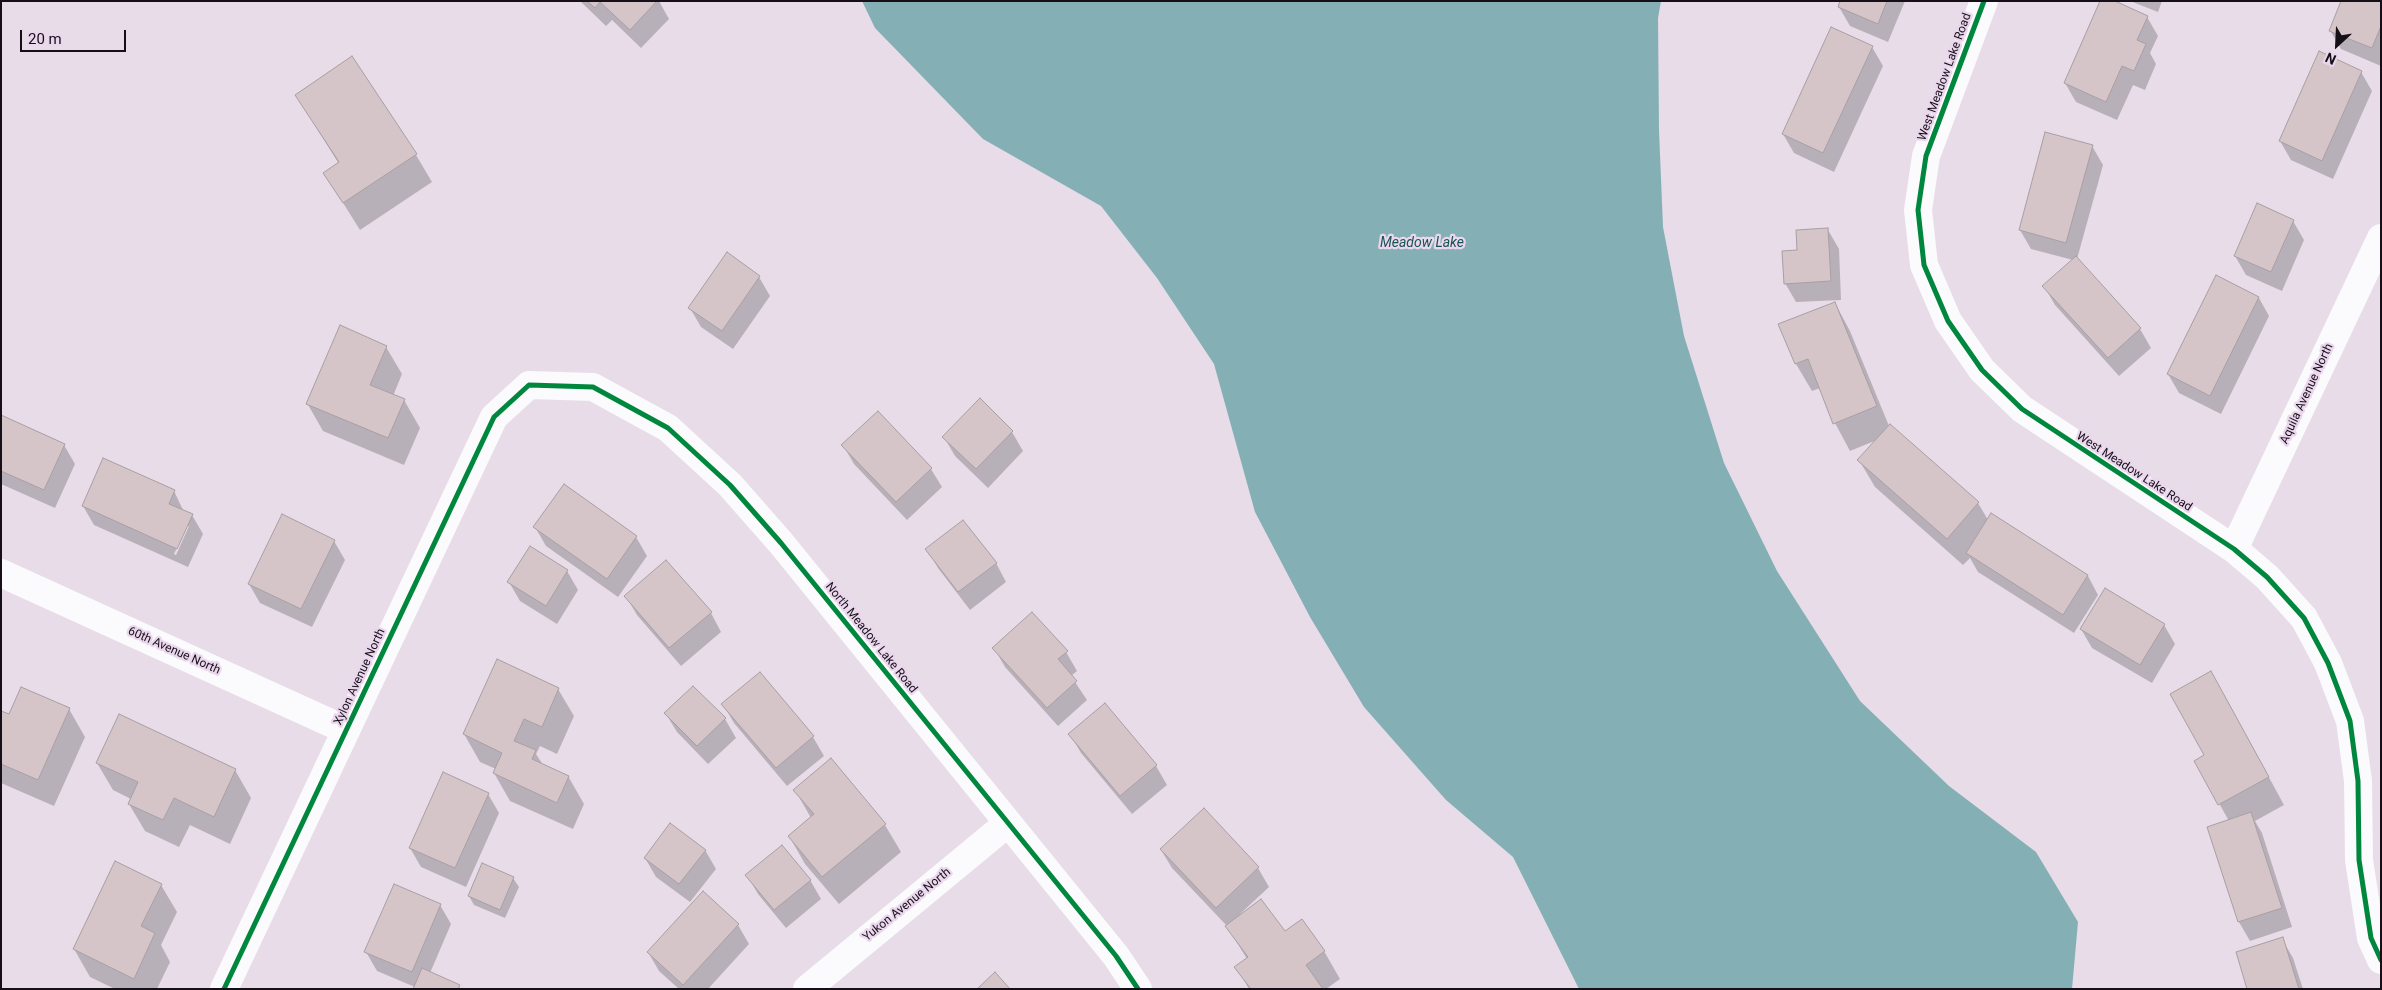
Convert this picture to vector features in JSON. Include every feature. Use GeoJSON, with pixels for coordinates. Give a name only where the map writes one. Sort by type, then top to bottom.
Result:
{"type":"FeatureCollection","features":[{"type":"Feature","properties":{"kind":"street","name":"West Meadow Lake Road"},"geometry":{"type":"LineString","coordinates":[[1984,1],[1926,156],[1918,210],[1924,265],[1948,321],[1982,370],[2022,410],[2234,549],[2267,577],[2304,618],[2328,663],[2350,721],[2358,781],[2359,860],[2371,938],[2381,960]]}},
{"type":"Feature","properties":{"kind":"street","name":"Aquila Avenue North"},"geometry":{"type":"LineString","coordinates":[[2234,549],[2381,238]]}},
{"type":"Feature","properties":{"kind":"street","name":"Xylon Avenue North"},"geometry":{"type":"LineString","coordinates":[[224,989],[494,417],[529,384]]}},
{"type":"Feature","properties":{"kind":"street","name":"North Meadow Lake Road"},"geometry":{"type":"LineString","coordinates":[[529,384],[592,387],[668,428],[730,485],[781,542],[1116,956],[1138,989]]}},
{"type":"Feature","properties":{"kind":"street","name":"60th Avenue North"},"geometry":{"type":"LineString","coordinates":[[1,573],[346,730]]}},
{"type":"Feature","properties":{"kind":"street","name":"Yukon Avenue North"},"geometry":{"type":"LineString","coordinates":[[807,989],[1008,823]]}},
{"type":"Feature","properties":{"kind":"water","name":"Meadow Lake"},"geometry":{"type":"Polygon","coordinates":[[[862,1],[1661,1],[1658,18],[1659,130],[1663,227],[1684,336],[1724,463],[1777,571],[1860,701],[1949,786],[2036,852],[2078,922],[2072,989],[1579,989],[1513,857],[1446,800],[1364,707],[1310,617],[1255,512],[1214,364],[1157,278],[1101,206],[983,139],[875,28],[862,1]]]}},
{"type":"Feature","properties":{"kind":"building"},"geometry":{"type":"Polygon","coordinates":[[[587,1],[657,1],[630,30],[600,2],[595,8],[587,1]]]}},
{"type":"Feature","properties":{"kind":"building"},"geometry":{"type":"Polygon","coordinates":[[[1840,1],[1887,1],[1878,24],[1838,7],[1840,1]]]}},
{"type":"Feature","properties":{"kind":"building"},"geometry":{"type":"Polygon","coordinates":[[[2100,1],[2115,1],[2148,16],[2137,40],[2146,44],[2134,71],[2122,66],[2106,102],[2064,83],[2100,1]]]}},
{"type":"Feature","properties":{"kind":"building"},"geometry":{"type":"Polygon","coordinates":[[[2341,1],[2381,1],[2381,26],[2372,48],[2329,31],[2341,1]]]}},
{"type":"Feature","properties":{"kind":"building"},"geometry":{"type":"Polygon","coordinates":[[[1831,27],[1873,46],[1823,153],[1782,134],[1831,27]]]}},
{"type":"Feature","properties":{"kind":"building"},"geometry":{"type":"Polygon","coordinates":[[[2319,51],[2362,71],[2322,161],[2279,141],[2319,51]]]}},
{"type":"Feature","properties":{"kind":"building"},"geometry":{"type":"Polygon","coordinates":[[[352,56],[417,154],[343,203],[323,173],[339,162],[295,95],[352,56]]]}},
{"type":"Feature","properties":{"kind":"building"},"geometry":{"type":"Polygon","coordinates":[[[2045,132],[2093,145],[2066,243],[2019,230],[2045,132]]]}},
{"type":"Feature","properties":{"kind":"building"},"geometry":{"type":"Polygon","coordinates":[[[2257,203],[2294,220],[2271,272],[2234,256],[2257,203]]]}},
{"type":"Feature","properties":{"kind":"building"},"geometry":{"type":"Polygon","coordinates":[[[1828,228],[1831,281],[1784,284],[1782,251],[1797,250],[1796,230],[1828,228]]]}},
{"type":"Feature","properties":{"kind":"building"},"geometry":{"type":"Polygon","coordinates":[[[727,252],[760,276],[722,331],[688,308],[727,252]]]}},
{"type":"Feature","properties":{"kind":"building"},"geometry":{"type":"Polygon","coordinates":[[[2076,256],[2141,328],[2108,358],[2042,286],[2076,256]]]}},
{"type":"Feature","properties":{"kind":"building"},"geometry":{"type":"Polygon","coordinates":[[[2216,275],[2259,297],[2210,396],[2167,374],[2216,275]]]}},
{"type":"Feature","properties":{"kind":"building"},"geometry":{"type":"Polygon","coordinates":[[[1835,302],[1877,406],[1833,424],[1808,359],[1795,364],[1778,324],[1835,302]]]}},
{"type":"Feature","properties":{"kind":"building"},"geometry":{"type":"Polygon","coordinates":[[[340,325],[387,346],[370,385],[405,399],[388,438],[306,404],[340,325]]]}},
{"type":"Feature","properties":{"kind":"building"},"geometry":{"type":"Polygon","coordinates":[[[980,398],[1013,431],[976,469],[942,437],[980,398]]]}},
{"type":"Feature","properties":{"kind":"building"},"geometry":{"type":"Polygon","coordinates":[[[878,411],[932,468],[896,502],[841,445],[878,411]]]}},
{"type":"Feature","properties":{"kind":"building"},"geometry":{"type":"Polygon","coordinates":[[[1,415],[65,444],[44,490],[1,471],[1,415]]]}},
{"type":"Feature","properties":{"kind":"building"},"geometry":{"type":"Polygon","coordinates":[[[1890,424],[1979,502],[1947,539],[1857,460],[1890,424]]]}},
{"type":"Feature","properties":{"kind":"building"},"geometry":{"type":"Polygon","coordinates":[[[103,458],[175,490],[169,504],[193,514],[177,549],[82,506],[103,458]]]}},
{"type":"Feature","properties":{"kind":"building"},"geometry":{"type":"Polygon","coordinates":[[[564,484],[637,536],[607,579],[533,527],[564,484]]]}},
{"type":"Feature","properties":{"kind":"building"},"geometry":{"type":"Polygon","coordinates":[[[1991,513],[2088,575],[2063,615],[1966,553],[1991,513]]]}},
{"type":"Feature","properties":{"kind":"building"},"geometry":{"type":"Polygon","coordinates":[[[282,514],[335,540],[301,609],[248,584],[282,514]]]}},
{"type":"Feature","properties":{"kind":"building"},"geometry":{"type":"Polygon","coordinates":[[[963,520],[997,563],[958,592],[925,549],[963,520]]]}},
{"type":"Feature","properties":{"kind":"building"},"geometry":{"type":"Polygon","coordinates":[[[530,546],[568,570],[546,606],[507,582],[530,546]]]}},
{"type":"Feature","properties":{"kind":"building"},"geometry":{"type":"Polygon","coordinates":[[[666,560],[712,612],[669,648],[624,596],[666,560]]]}},
{"type":"Feature","properties":{"kind":"building"},"geometry":{"type":"Polygon","coordinates":[[[2105,588],[2165,624],[2140,665],[2080,629],[2105,588]]]}},
{"type":"Feature","properties":{"kind":"building"},"geometry":{"type":"Polygon","coordinates":[[[1032,612],[1068,651],[1058,659],[1077,681],[1047,708],[992,648],[1032,612]]]}},
{"type":"Feature","properties":{"kind":"building"},"geometry":{"type":"Polygon","coordinates":[[[497,659],[559,688],[542,727],[524,719],[514,741],[536,750],[532,759],[569,776],[557,803],[493,773],[502,753],[463,734],[497,659]]]}},
{"type":"Feature","properties":{"kind":"building"},"geometry":{"type":"Polygon","coordinates":[[[2211,671],[2269,777],[2218,805],[2194,761],[2204,755],[2170,694],[2211,671]]]}},
{"type":"Feature","properties":{"kind":"building"},"geometry":{"type":"Polygon","coordinates":[[[760,672],[814,736],[776,768],[721,704],[760,672]]]}},
{"type":"Feature","properties":{"kind":"building"},"geometry":{"type":"Polygon","coordinates":[[[693,686],[726,718],[697,746],[664,713],[693,686]]]}},
{"type":"Feature","properties":{"kind":"building"},"geometry":{"type":"Polygon","coordinates":[[[21,687],[70,708],[38,780],[1,764],[1,711],[9,714],[21,687]]]}},
{"type":"Feature","properties":{"kind":"building"},"geometry":{"type":"Polygon","coordinates":[[[1105,703],[1157,765],[1120,796],[1068,734],[1105,703]]]}},
{"type":"Feature","properties":{"kind":"building"},"geometry":{"type":"Polygon","coordinates":[[[119,714],[236,769],[214,817],[174,798],[163,820],[128,804],[138,782],[96,763],[119,714]]]}},
{"type":"Feature","properties":{"kind":"building"},"geometry":{"type":"Polygon","coordinates":[[[831,758],[886,824],[822,877],[788,836],[814,814],[793,790],[831,758]]]}},
{"type":"Feature","properties":{"kind":"building"},"geometry":{"type":"Polygon","coordinates":[[[443,772],[489,793],[455,868],[409,848],[443,772]]]}},
{"type":"Feature","properties":{"kind":"building"},"geometry":{"type":"Polygon","coordinates":[[[1204,808],[1259,867],[1216,908],[1160,849],[1204,808]]]}},
{"type":"Feature","properties":{"kind":"building"},"geometry":{"type":"Polygon","coordinates":[[[2251,812],[2282,908],[2238,922],[2207,827],[2251,812]]]}},
{"type":"Feature","properties":{"kind":"building"},"geometry":{"type":"Polygon","coordinates":[[[670,823],[706,850],[679,884],[644,858],[670,823]]]}},
{"type":"Feature","properties":{"kind":"building"},"geometry":{"type":"Polygon","coordinates":[[[782,845],[811,880],[774,910],[745,875],[782,845]]]}},
{"type":"Feature","properties":{"kind":"building"},"geometry":{"type":"Polygon","coordinates":[[[115,861],[162,884],[141,926],[155,933],[134,979],[73,949],[115,861]]]}},
{"type":"Feature","properties":{"kind":"building"},"geometry":{"type":"Polygon","coordinates":[[[482,863],[514,877],[500,910],[468,896],[482,863]]]}},
{"type":"Feature","properties":{"kind":"building"},"geometry":{"type":"Polygon","coordinates":[[[394,884],[441,904],[412,972],[364,952],[394,884]]]}},
{"type":"Feature","properties":{"kind":"building"},"geometry":{"type":"Polygon","coordinates":[[[703,891],[739,924],[683,985],[647,952],[703,891]]]}},
{"type":"Feature","properties":{"kind":"building"},"geometry":{"type":"Polygon","coordinates":[[[1261,899],[1285,931],[1302,919],[1325,951],[1306,965],[1323,989],[1251,989],[1234,967],[1248,957],[1225,926],[1261,899]]]}},
{"type":"Feature","properties":{"kind":"building"},"geometry":{"type":"Polygon","coordinates":[[[2283,937],[2299,989],[2247,989],[2236,952],[2283,937]]]}},
{"type":"Feature","properties":{"kind":"building"},"geometry":{"type":"Polygon","coordinates":[[[422,968],[460,985],[458,989],[413,989],[422,968]]]}},
{"type":"Feature","properties":{"kind":"building"},"geometry":{"type":"Polygon","coordinates":[[[995,972],[1010,989],[977,989],[995,972]]]}},
{"type":"Feature","properties":{"kind":"cycle path"},"geometry":{"type":"LineString","coordinates":[[1984,1],[1926,156],[1918,210],[1924,265],[1948,321],[1982,370],[2022,409],[2234,549],[2267,577],[2304,618],[2328,663],[2350,721],[2358,781],[2359,860],[2371,938],[2381,960]]}},
{"type":"Feature","properties":{"kind":"cycle path"},"geometry":{"type":"LineString","coordinates":[[224,989],[494,417],[529,385],[593,387],[668,428],[730,485],[781,543],[1116,956],[1138,989]]}}]}
